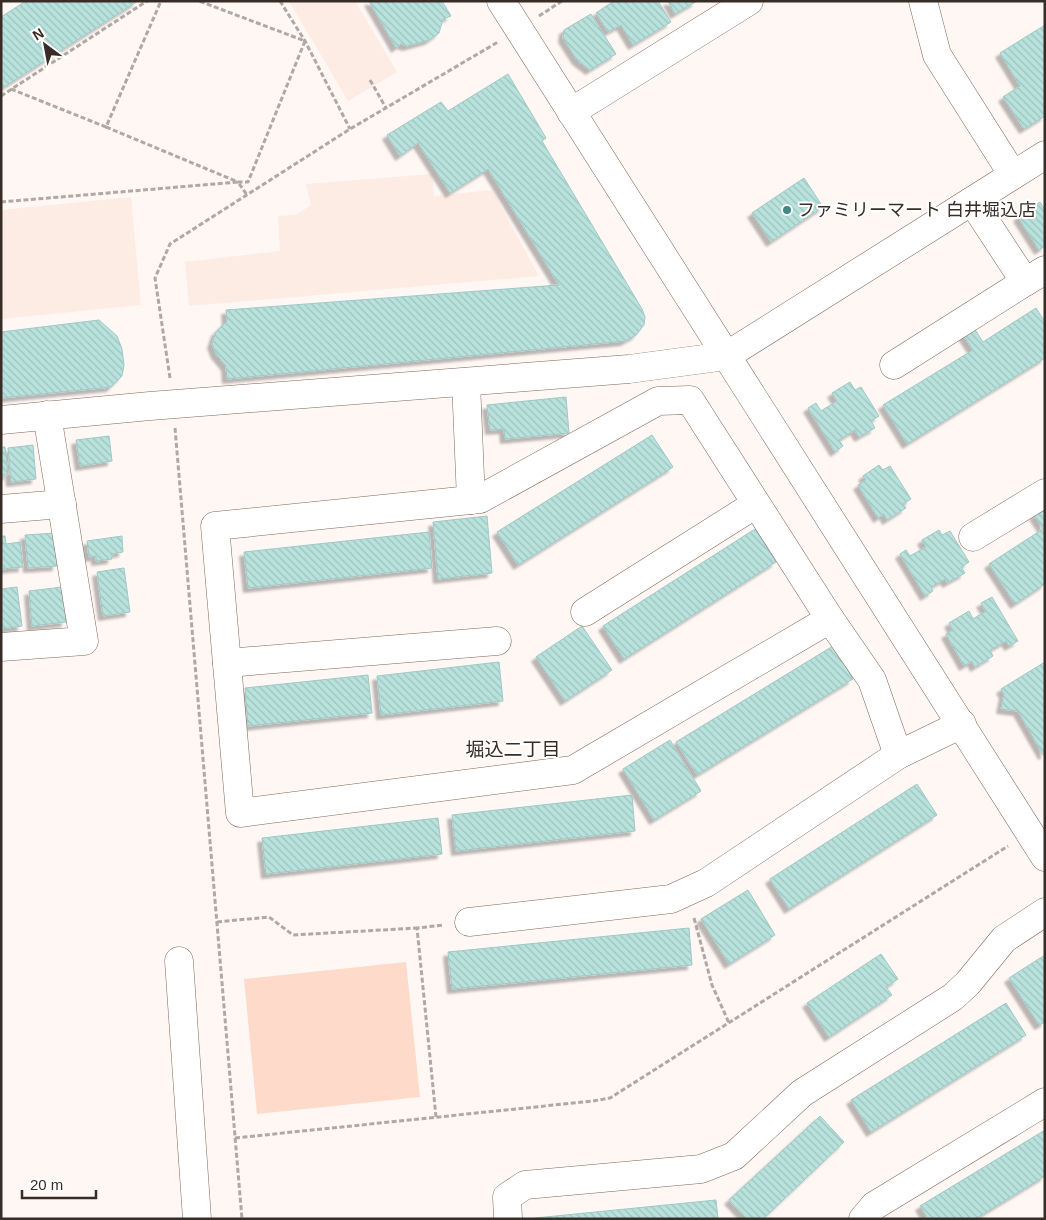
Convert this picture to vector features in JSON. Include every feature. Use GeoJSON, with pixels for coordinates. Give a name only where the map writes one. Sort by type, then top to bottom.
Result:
{"type":"FeatureCollection","features":[{"type":"Feature","properties":{"kind":"street"},"geometry":{"type":"LineString","coordinates":[[501,1],[1045,857]]}},
{"type":"Feature","properties":{"kind":"street"},"geometry":{"type":"LineString","coordinates":[[571,112],[749,1]]}},
{"type":"Feature","properties":{"kind":"street"},"geometry":{"type":"LineString","coordinates":[[923,1],[937,55],[1013,175]]}},
{"type":"Feature","properties":{"kind":"street"},"geometry":{"type":"LineString","coordinates":[[1,420],[629,369],[726,356],[1045,155]]}},
{"type":"Feature","properties":{"kind":"street"},"geometry":{"type":"LineString","coordinates":[[894,365],[1035,276],[972,201]]}},
{"type":"Feature","properties":{"kind":"street"},"geometry":{"type":"LineString","coordinates":[[466,382],[471,500]]}},
{"type":"Feature","properties":{"kind":"street"},"geometry":{"type":"LineString","coordinates":[[830,619],[573,770],[240,813],[215,526],[480,499],[658,401],[690,400],[830,619],[872,680],[898,755]]}},
{"type":"Feature","properties":{"kind":"street"},"geometry":{"type":"LineString","coordinates":[[1,647],[84,640],[47,416]]}},
{"type":"Feature","properties":{"kind":"street"},"geometry":{"type":"LineString","coordinates":[[973,537],[1045,493]]}},
{"type":"Feature","properties":{"kind":"street"},"geometry":{"type":"LineString","coordinates":[[1,509],[62,504]]}},
{"type":"Feature","properties":{"kind":"street"},"geometry":{"type":"LineString","coordinates":[[585,612],[756,504]]}},
{"type":"Feature","properties":{"kind":"street"},"geometry":{"type":"LineString","coordinates":[[227,663],[497,641]]}},
{"type":"Feature","properties":{"kind":"street"},"geometry":{"type":"LineString","coordinates":[[468,922],[671,899],[706,883],[898,755],[962,724]]}},
{"type":"Feature","properties":{"kind":"street"},"geometry":{"type":"LineString","coordinates":[[508,1219],[507,1197],[525,1185],[701,1169],[734,1156],[802,1093],[953,997],[968,983],[1004,939],[1045,912]]}},
{"type":"Feature","properties":{"kind":"street"},"geometry":{"type":"LineString","coordinates":[[179,962],[196,1219]]}},
{"type":"Feature","properties":{"kind":"street"},"geometry":{"type":"LineString","coordinates":[[863,1219],[874,1206],[1045,1102]]}},
{"type":"Feature","properties":{"kind":"path"},"geometry":{"type":"LineString","coordinates":[[1,96],[147,1]]}},
{"type":"Feature","properties":{"kind":"path"},"geometry":{"type":"LineString","coordinates":[[106,127],[161,1]]}},
{"type":"Feature","properties":{"kind":"path"},"geometry":{"type":"LineString","coordinates":[[199,1],[305,41]]}},
{"type":"Feature","properties":{"kind":"path"},"geometry":{"type":"LineString","coordinates":[[280,1],[305,41],[350,129]]}},
{"type":"Feature","properties":{"kind":"path"},"geometry":{"type":"LineString","coordinates":[[537,17],[562,1]]}},
{"type":"Feature","properties":{"kind":"path"},"geometry":{"type":"LineString","coordinates":[[1,202],[248,182],[305,41]]}},
{"type":"Feature","properties":{"kind":"path"},"geometry":{"type":"LineString","coordinates":[[170,382],[155,278],[170,244],[350,129],[498,41]]}},
{"type":"Feature","properties":{"kind":"path"},"geometry":{"type":"LineString","coordinates":[[370,80],[386,108]]}},
{"type":"Feature","properties":{"kind":"path"},"geometry":{"type":"LineString","coordinates":[[11,90],[238,182],[247,195]]}},
{"type":"Feature","properties":{"kind":"path"},"geometry":{"type":"LineString","coordinates":[[174,423],[242,1219]]}},
{"type":"Feature","properties":{"kind":"path"},"geometry":{"type":"LineString","coordinates":[[236,1138],[610,1098],[1030,832]]}},
{"type":"Feature","properties":{"kind":"path"},"geometry":{"type":"LineString","coordinates":[[683,893],[696,924],[712,985],[729,1023]]}},
{"type":"Feature","properties":{"kind":"path"},"geometry":{"type":"LineString","coordinates":[[217,922],[270,917],[292,934],[417,928],[468,922]]}},
{"type":"Feature","properties":{"kind":"path"},"geometry":{"type":"LineString","coordinates":[[417,928],[436,1117]]}},
{"type":"Feature","properties":{"kind":"shaded area"},"geometry":{"type":"Polygon","coordinates":[[[289,1],[355,1],[397,72],[348,101],[289,1]]]}},
{"type":"Feature","properties":{"kind":"shaded area"},"geometry":{"type":"Polygon","coordinates":[[[432,174],[434,196],[492,190],[539,276],[189,306],[185,262],[280,251],[278,216],[296,215],[311,205],[306,184],[432,174]]]}},
{"type":"Feature","properties":{"kind":"shaded area"},"geometry":{"type":"Polygon","coordinates":[[[131,197],[141,305],[1,319],[1,210],[131,197]]]}},
{"type":"Feature","properties":{"kind":"shaded area"},"geometry":{"type":"Polygon","coordinates":[[[406,962],[420,1097],[257,1114],[244,979],[406,962]]]}},
{"type":"Feature","properties":{"kind":"building"},"geometry":{"type":"Polygon","coordinates":[[[26,1],[138,1],[1,89],[1,17],[26,1]]]}},
{"type":"Feature","properties":{"kind":"building"},"geometry":{"type":"Polygon","coordinates":[[[369,1],[442,1],[451,16],[443,19],[439,33],[429,40],[407,46],[401,44],[396,48],[369,1]]]}},
{"type":"Feature","properties":{"kind":"building"},"geometry":{"type":"Polygon","coordinates":[[[614,1],[658,1],[671,22],[633,45],[621,25],[608,32],[596,13],[614,1]]]}},
{"type":"Feature","properties":{"kind":"building"},"geometry":{"type":"Polygon","coordinates":[[[668,1],[697,1],[675,14],[668,1]]]}},
{"type":"Feature","properties":{"kind":"building"},"geometry":{"type":"Polygon","coordinates":[[[591,14],[616,54],[590,70],[577,60],[563,38],[564,30],[591,14]]]}},
{"type":"Feature","properties":{"kind":"building"},"geometry":{"type":"Polygon","coordinates":[[[1045,25],[1045,116],[1024,129],[1003,97],[1020,86],[1000,53],[1045,25]]]}},
{"type":"Feature","properties":{"kind":"building"},"geometry":{"type":"Polygon","coordinates":[[[508,74],[546,138],[542,141],[642,309],[645,317],[644,325],[636,335],[625,341],[227,379],[226,366],[216,354],[212,344],[216,332],[227,321],[226,310],[559,285],[488,169],[450,193],[418,143],[400,156],[387,135],[441,102],[448,111],[508,74]]]}},
{"type":"Feature","properties":{"kind":"building","name":"ファミリーマート 白井堀込店"},"geometry":{"type":"Polygon","coordinates":[[[804,178],[823,207],[771,242],[752,213],[804,178]]]}},
{"type":"Feature","properties":{"kind":"building"},"geometry":{"type":"Polygon","coordinates":[[[1040,202],[1045,210],[1045,246],[1039,250],[1018,217],[1040,202]]]}},
{"type":"Feature","properties":{"kind":"building"},"geometry":{"type":"Polygon","coordinates":[[[1036,308],[1045,322],[1045,358],[907,444],[883,405],[973,350],[963,335],[974,328],[983,342],[1036,308]]]}},
{"type":"Feature","properties":{"kind":"building"},"geometry":{"type":"Polygon","coordinates":[[[99,320],[117,336],[122,349],[124,365],[122,376],[111,387],[1,398],[1,332],[99,320]]]}},
{"type":"Feature","properties":{"kind":"building"},"geometry":{"type":"Polygon","coordinates":[[[850,382],[855,390],[861,387],[879,416],[871,421],[875,428],[859,437],[855,430],[839,440],[843,446],[835,452],[808,408],[816,403],[821,411],[837,401],[832,393],[850,382]]]}},
{"type":"Feature","properties":{"kind":"building"},"geometry":{"type":"Polygon","coordinates":[[[566,397],[569,433],[505,439],[504,429],[490,430],[487,405],[566,397]]]}},
{"type":"Feature","properties":{"kind":"building"},"geometry":{"type":"Polygon","coordinates":[[[652,435],[673,467],[518,565],[497,532],[652,435]]]}},
{"type":"Feature","properties":{"kind":"building"},"geometry":{"type":"Polygon","coordinates":[[[109,436],[112,461],[80,466],[76,440],[109,436]]]}},
{"type":"Feature","properties":{"kind":"building"},"geometry":{"type":"Polygon","coordinates":[[[33,445],[36,479],[11,482],[8,448],[33,445]]]}},
{"type":"Feature","properties":{"kind":"building"},"geometry":{"type":"Polygon","coordinates":[[[1,447],[5,447],[8,475],[1,475],[1,447]]]}},
{"type":"Feature","properties":{"kind":"building"},"geometry":{"type":"Polygon","coordinates":[[[879,465],[883,470],[890,466],[911,499],[903,504],[906,508],[887,520],[884,514],[878,518],[858,485],[866,480],[863,476],[879,465]]]}},
{"type":"Feature","properties":{"kind":"building"},"geometry":{"type":"Polygon","coordinates":[[[1045,509],[1045,584],[1015,604],[989,564],[1043,529],[1034,515],[1045,509]]]}},
{"type":"Feature","properties":{"kind":"building"},"geometry":{"type":"Polygon","coordinates":[[[487,516],[492,573],[438,579],[433,522],[487,516]]]}},
{"type":"Feature","properties":{"kind":"building"},"geometry":{"type":"Polygon","coordinates":[[[755,529],[776,562],[624,659],[603,626],[755,529]]]}},
{"type":"Feature","properties":{"kind":"building"},"geometry":{"type":"Polygon","coordinates":[[[939,530],[942,535],[950,531],[969,562],[961,567],[965,573],[947,583],[945,579],[931,587],[933,591],[925,596],[900,554],[906,550],[910,556],[926,547],[922,540],[939,530]]]}},
{"type":"Feature","properties":{"kind":"building"},"geometry":{"type":"Polygon","coordinates":[[[429,532],[432,568],[248,588],[244,552],[429,532]]]}},
{"type":"Feature","properties":{"kind":"building"},"geometry":{"type":"Polygon","coordinates":[[[55,533],[57,566],[28,568],[25,535],[55,533]]]}},
{"type":"Feature","properties":{"kind":"building"},"geometry":{"type":"Polygon","coordinates":[[[1,536],[5,536],[6,544],[20,542],[23,567],[1,569],[1,536]]]}},
{"type":"Feature","properties":{"kind":"building"},"geometry":{"type":"Polygon","coordinates":[[[122,536],[123,552],[112,554],[112,559],[96,561],[96,556],[89,557],[87,541],[122,536]]]}},
{"type":"Feature","properties":{"kind":"building"},"geometry":{"type":"Polygon","coordinates":[[[124,568],[130,612],[103,616],[97,572],[124,568]]]}},
{"type":"Feature","properties":{"kind":"building"},"geometry":{"type":"Polygon","coordinates":[[[17,587],[22,626],[1,629],[1,589],[17,587]]]}},
{"type":"Feature","properties":{"kind":"building"},"geometry":{"type":"Polygon","coordinates":[[[62,587],[66,622],[32,626],[29,591],[62,587]]]}},
{"type":"Feature","properties":{"kind":"building"},"geometry":{"type":"Polygon","coordinates":[[[992,597],[1018,641],[1009,646],[1006,641],[990,650],[993,656],[975,667],[972,661],[964,666],[946,634],[953,630],[949,623],[969,611],[973,619],[986,611],[981,603],[992,597]]]}},
{"type":"Feature","properties":{"kind":"building"},"geometry":{"type":"Polygon","coordinates":[[[582,626],[612,670],[565,701],[536,657],[582,626]]]}},
{"type":"Feature","properties":{"kind":"building"},"geometry":{"type":"Polygon","coordinates":[[[833,646],[853,679],[697,775],[676,742],[833,646]]]}},
{"type":"Feature","properties":{"kind":"building"},"geometry":{"type":"Polygon","coordinates":[[[499,662],[503,701],[381,715],[377,676],[499,662]]]}},
{"type":"Feature","properties":{"kind":"building"},"geometry":{"type":"Polygon","coordinates":[[[1045,662],[1045,754],[1043,755],[1018,711],[1001,709],[1004,694],[1001,689],[1045,662]]]}},
{"type":"Feature","properties":{"kind":"building"},"geometry":{"type":"Polygon","coordinates":[[[368,675],[372,713],[248,726],[245,688],[368,675]]]}},
{"type":"Feature","properties":{"kind":"building"},"geometry":{"type":"Polygon","coordinates":[[[670,740],[701,791],[654,820],[623,769],[670,740]]]}},
{"type":"Feature","properties":{"kind":"building"},"geometry":{"type":"Polygon","coordinates":[[[917,784],[937,815],[789,909],[770,879],[917,784]]]}},
{"type":"Feature","properties":{"kind":"building"},"geometry":{"type":"Polygon","coordinates":[[[632,795],[635,831],[456,851],[452,815],[632,795]]]}},
{"type":"Feature","properties":{"kind":"building"},"geometry":{"type":"Polygon","coordinates":[[[438,818],[442,854],[266,874],[262,838],[438,818]]]}},
{"type":"Feature","properties":{"kind":"building"},"geometry":{"type":"Polygon","coordinates":[[[748,890],[775,935],[729,964],[701,919],[748,890]]]}},
{"type":"Feature","properties":{"kind":"building"},"geometry":{"type":"Polygon","coordinates":[[[689,928],[692,965],[452,989],[448,952],[689,928]]]}},
{"type":"Feature","properties":{"kind":"building"},"geometry":{"type":"Polygon","coordinates":[[[881,954],[898,979],[886,987],[892,995],[829,1037],[807,1003],[881,954]]]}},
{"type":"Feature","properties":{"kind":"building"},"geometry":{"type":"Polygon","coordinates":[[[1045,955],[1045,1022],[1039,1025],[1009,978],[1045,955]]]}},
{"type":"Feature","properties":{"kind":"building"},"geometry":{"type":"Polygon","coordinates":[[[1006,1003],[1026,1035],[871,1132],[851,1100],[1006,1003]]]}},
{"type":"Feature","properties":{"kind":"building"},"geometry":{"type":"Polygon","coordinates":[[[820,1116],[844,1142],[763,1219],[747,1219],[729,1200],[820,1116]]]}},
{"type":"Feature","properties":{"kind":"building"},"geometry":{"type":"Polygon","coordinates":[[[1045,1130],[1045,1176],[975,1219],[928,1219],[920,1206],[1045,1130]]]}},
{"type":"Feature","properties":{"kind":"building"},"geometry":{"type":"Polygon","coordinates":[[[716,1200],[718,1219],[535,1219],[535,1218],[716,1200]]]}},
{"type":"Feature","properties":{"kind":"place","name":"ファミリーマート 白井堀込店"},"geometry":{"type":"Point","coordinates":[787,210]}},
{"type":"Feature","properties":{"kind":"district","name":"堀込二丁目"},"geometry":{"type":"Point","coordinates":[513,749]}}]}
